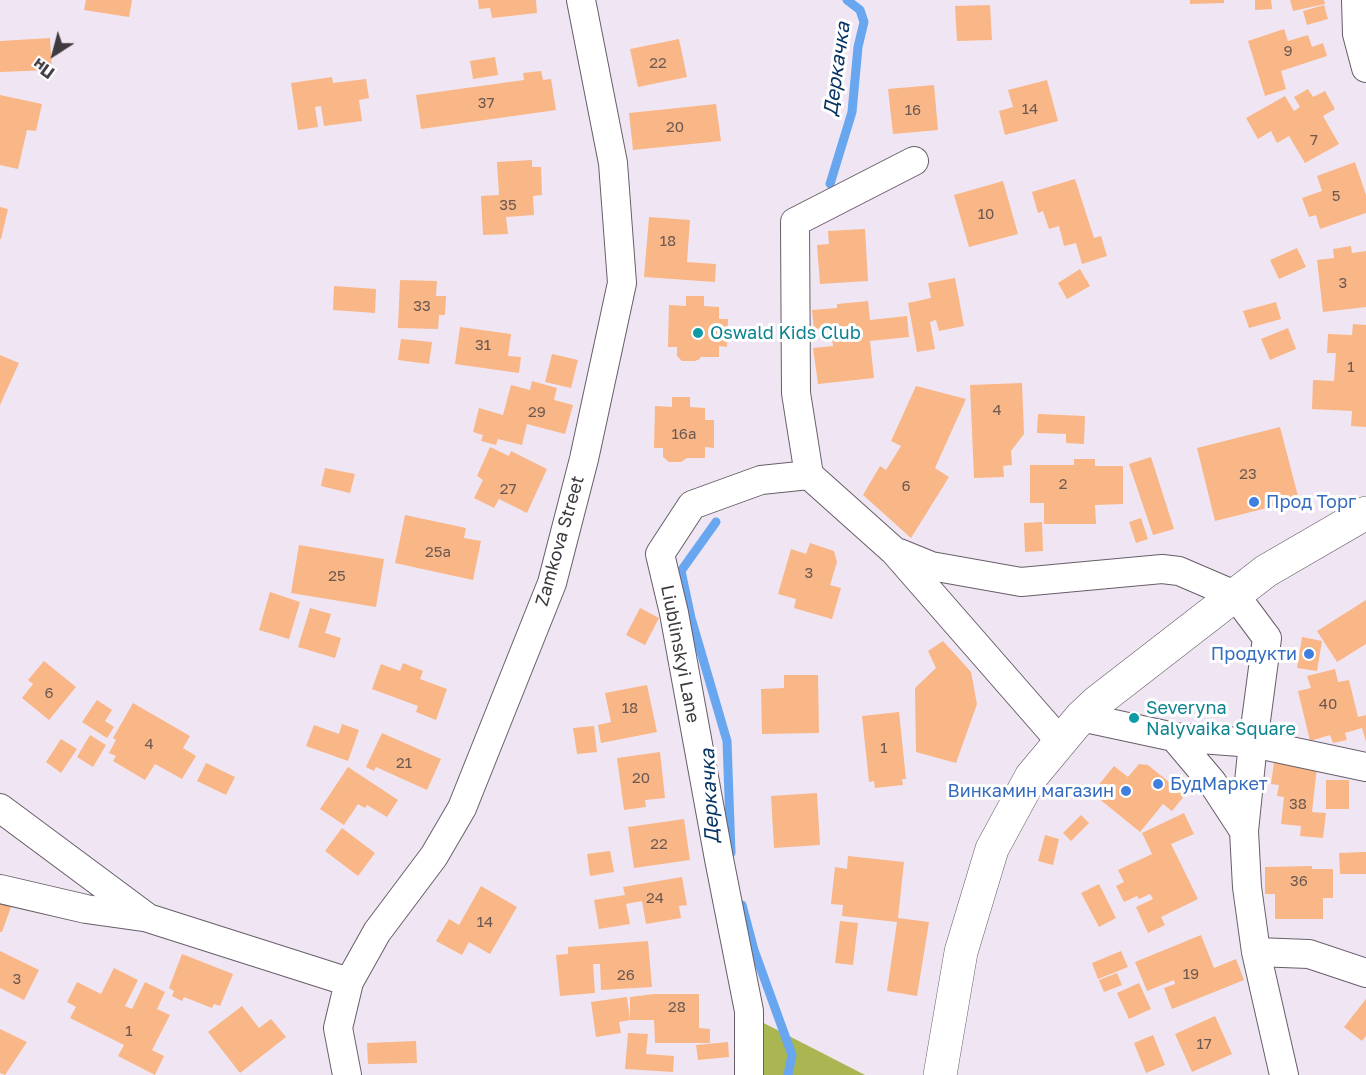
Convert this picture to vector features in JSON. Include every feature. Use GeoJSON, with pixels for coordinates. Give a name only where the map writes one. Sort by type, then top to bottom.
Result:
{"type":"FeatureCollection","features":[{"type":"Feature","properties":{"kind":"main road"},"geometry":{"type":"LineString","coordinates":[[940,1075],[961,952],[992,849],[1031,777],[1081,717],[1235,595],[1272,567],[1366,513]]}},
{"type":"Feature","properties":{"kind":"street","name":"Zamkova Street"},"geometry":{"type":"LineString","coordinates":[[347,1075],[338,1028],[349,982],[377,932],[434,856],[462,808],[552,583],[584,459],[622,283],[613,163],[581,0]]}},
{"type":"Feature","properties":{"kind":"street"},"geometry":{"type":"LineString","coordinates":[[1356,0],[1357,34],[1366,68]]}},
{"type":"Feature","properties":{"kind":"street"},"geometry":{"type":"LineString","coordinates":[[914,162],[795,222],[795,393],[809,475],[894,551],[1060,741]]}},
{"type":"Feature","properties":{"kind":"street","name":"Liublinskyi Lane"},"geometry":{"type":"LineString","coordinates":[[749,1075],[749,1011],[718,859],[674,613],[660,554],[693,505],[761,480],[809,475]]}},
{"type":"Feature","properties":{"kind":"street"},"geometry":{"type":"LineString","coordinates":[[894,551],[931,566],[1021,582],[1162,569],[1179,572],[1235,595],[1267,638],[1244,831],[1247,887],[1256,952],[1284,1075]]}},
{"type":"Feature","properties":{"kind":"street"},"geometry":{"type":"LineString","coordinates":[[1081,717],[1174,737],[1253,743],[1366,767]]}},
{"type":"Feature","properties":{"kind":"street"},"geometry":{"type":"LineString","coordinates":[[1174,737],[1212,782],[1244,831]]}},
{"type":"Feature","properties":{"kind":"street"},"geometry":{"type":"LineString","coordinates":[[0,808],[148,918]]}},
{"type":"Feature","properties":{"kind":"street"},"geometry":{"type":"LineString","coordinates":[[0,889],[86,909],[148,918],[349,982]]}},
{"type":"Feature","properties":{"kind":"street"},"geometry":{"type":"LineString","coordinates":[[1256,952],[1309,954],[1366,973]]}},
{"type":"Feature","properties":{"kind":"green space"},"geometry":{"type":"Polygon","coordinates":[[[752,1017],[865,1075],[752,1075],[752,1017]]]}},
{"type":"Feature","properties":{"kind":"building"},"geometry":{"type":"Polygon","coordinates":[[[86,0],[132,0],[129,17],[84,10],[86,0]]]}},
{"type":"Feature","properties":{"kind":"building"},"geometry":{"type":"Polygon","coordinates":[[[478,0],[536,0],[537,13],[492,18],[490,8],[479,9],[478,0]]]}},
{"type":"Feature","properties":{"kind":"building"},"geometry":{"type":"Polygon","coordinates":[[[1190,0],[1224,0],[1224,3],[1190,4],[1190,0]]]}},
{"type":"Feature","properties":{"kind":"building"},"geometry":{"type":"Polygon","coordinates":[[[1255,0],[1271,0],[1272,9],[1255,10],[1255,0]]]}},
{"type":"Feature","properties":{"kind":"building"},"geometry":{"type":"Polygon","coordinates":[[[1290,0],[1324,0],[1325,4],[1293,11],[1290,0]]]}},
{"type":"Feature","properties":{"kind":"building"},"geometry":{"type":"Polygon","coordinates":[[[990,5],[992,40],[957,41],[955,6],[990,5]]]}},
{"type":"Feature","properties":{"kind":"building"},"geometry":{"type":"Polygon","coordinates":[[[1324,5],[1328,19],[1307,25],[1303,11],[1324,5]]]}},
{"type":"Feature","properties":{"kind":"building"},"geometry":{"type":"Polygon","coordinates":[[[1284,29],[1288,41],[1308,35],[1312,47],[1323,43],[1327,56],[1281,71],[1286,89],[1265,96],[1248,41],[1284,29]]]}},
{"type":"Feature","properties":{"kind":"building"},"geometry":{"type":"Polygon","coordinates":[[[50,38],[52,70],[0,72],[0,41],[50,38]]]}},
{"type":"Feature","properties":{"kind":"building"},"geometry":{"type":"Polygon","coordinates":[[[679,39],[687,77],[638,87],[630,49],[679,39]]]}},
{"type":"Feature","properties":{"kind":"building"},"geometry":{"type":"Polygon","coordinates":[[[495,57],[498,75],[473,79],[470,61],[495,57]]]}},
{"type":"Feature","properties":{"kind":"building"},"geometry":{"type":"Polygon","coordinates":[[[541,71],[543,80],[551,79],[556,110],[421,129],[416,95],[524,80],[523,73],[541,71]]]}},
{"type":"Feature","properties":{"kind":"building"},"geometry":{"type":"Polygon","coordinates":[[[332,77],[333,83],[366,79],[369,98],[359,100],[362,121],[324,126],[321,106],[315,107],[318,127],[298,130],[291,83],[332,77]]]}},
{"type":"Feature","properties":{"kind":"building"},"geometry":{"type":"Polygon","coordinates":[[[1047,80],[1058,121],[1005,135],[999,111],[1013,107],[1008,90],[1047,80]]]}},
{"type":"Feature","properties":{"kind":"building"},"geometry":{"type":"Polygon","coordinates":[[[934,85],[938,130],[893,134],[888,89],[934,85]]]}},
{"type":"Feature","properties":{"kind":"building"},"geometry":{"type":"Polygon","coordinates":[[[1308,89],[1313,97],[1325,91],[1335,109],[1323,116],[1339,144],[1305,163],[1289,136],[1277,143],[1271,131],[1258,139],[1246,118],[1285,96],[1294,111],[1300,107],[1294,97],[1308,89]]]}},
{"type":"Feature","properties":{"kind":"building"},"geometry":{"type":"Polygon","coordinates":[[[0,95],[42,104],[36,131],[27,130],[18,169],[0,165],[0,95]]]}},
{"type":"Feature","properties":{"kind":"building"},"geometry":{"type":"Polygon","coordinates":[[[716,104],[721,141],[633,150],[629,113],[716,104]]]}},
{"type":"Feature","properties":{"kind":"building"},"geometry":{"type":"Polygon","coordinates":[[[532,160],[532,167],[541,167],[542,195],[533,196],[534,215],[506,217],[508,234],[483,235],[481,196],[499,195],[497,162],[532,160]]]}},
{"type":"Feature","properties":{"kind":"building"},"geometry":{"type":"Polygon","coordinates":[[[1355,162],[1366,195],[1366,213],[1320,229],[1316,215],[1309,217],[1302,198],[1322,191],[1317,176],[1355,162]]]}},
{"type":"Feature","properties":{"kind":"building"},"geometry":{"type":"Polygon","coordinates":[[[1075,179],[1094,238],[1101,236],[1107,256],[1082,264],[1076,243],[1064,246],[1059,226],[1049,229],[1043,211],[1038,213],[1032,192],[1075,179]]]}},
{"type":"Feature","properties":{"kind":"building"},"geometry":{"type":"Polygon","coordinates":[[[1003,181],[1018,234],[969,247],[954,195],[1003,181]]]}},
{"type":"Feature","properties":{"kind":"building"},"geometry":{"type":"Polygon","coordinates":[[[0,207],[8,209],[1,239],[0,239],[0,207]]]}},
{"type":"Feature","properties":{"kind":"building"},"geometry":{"type":"Polygon","coordinates":[[[649,217],[690,220],[687,262],[716,264],[715,282],[644,277],[649,217]]]}},
{"type":"Feature","properties":{"kind":"building"},"geometry":{"type":"Polygon","coordinates":[[[865,229],[868,281],[820,284],[817,245],[829,244],[828,231],[865,229]]]}},
{"type":"Feature","properties":{"kind":"building"},"geometry":{"type":"Polygon","coordinates":[[[1351,246],[1352,253],[1366,251],[1366,307],[1323,312],[1317,260],[1334,258],[1333,249],[1351,246]]]}},
{"type":"Feature","properties":{"kind":"building"},"geometry":{"type":"Polygon","coordinates":[[[1297,248],[1306,267],[1279,279],[1270,260],[1297,248]]]}},
{"type":"Feature","properties":{"kind":"building"},"geometry":{"type":"Polygon","coordinates":[[[1080,269],[1090,286],[1067,299],[1058,283],[1080,269]]]}},
{"type":"Feature","properties":{"kind":"building"},"geometry":{"type":"Polygon","coordinates":[[[955,278],[964,326],[939,331],[936,320],[930,322],[935,349],[917,352],[908,303],[931,298],[928,283],[955,278]]]}},
{"type":"Feature","properties":{"kind":"building"},"geometry":{"type":"Polygon","coordinates":[[[400,280],[437,281],[436,296],[446,296],[445,315],[439,315],[438,329],[398,328],[400,280]]]}},
{"type":"Feature","properties":{"kind":"building"},"geometry":{"type":"Polygon","coordinates":[[[334,286],[376,289],[375,313],[333,310],[334,286]]]}},
{"type":"Feature","properties":{"kind":"building","name":"Oswald Kids Club"},"geometry":{"type":"Polygon","coordinates":[[[686,296],[704,296],[704,306],[719,307],[719,319],[728,319],[727,347],[719,346],[719,357],[700,357],[695,361],[682,361],[677,356],[677,347],[668,347],[669,305],[686,306],[686,296]]]}},
{"type":"Feature","properties":{"kind":"building"},"geometry":{"type":"Polygon","coordinates":[[[868,301],[870,320],[907,316],[909,337],[870,341],[874,378],[818,384],[813,348],[833,346],[832,338],[842,336],[841,327],[814,329],[812,310],[837,308],[837,304],[868,301]]]}},
{"type":"Feature","properties":{"kind":"building"},"geometry":{"type":"Polygon","coordinates":[[[1276,302],[1281,319],[1249,328],[1243,311],[1276,302]]]}},
{"type":"Feature","properties":{"kind":"building"},"geometry":{"type":"Polygon","coordinates":[[[1353,324],[1366,325],[1366,427],[1351,426],[1352,411],[1312,409],[1313,380],[1334,381],[1336,353],[1327,353],[1328,334],[1352,335],[1353,324]]]}},
{"type":"Feature","properties":{"kind":"building"},"geometry":{"type":"Polygon","coordinates":[[[460,327],[511,334],[508,356],[521,357],[519,373],[455,364],[460,327]]]}},
{"type":"Feature","properties":{"kind":"building"},"geometry":{"type":"Polygon","coordinates":[[[1288,328],[1296,349],[1270,360],[1261,339],[1288,328]]]}},
{"type":"Feature","properties":{"kind":"building"},"geometry":{"type":"Polygon","coordinates":[[[401,339],[432,342],[429,364],[398,360],[401,339]]]}},
{"type":"Feature","properties":{"kind":"building"},"geometry":{"type":"Polygon","coordinates":[[[552,354],[578,360],[571,388],[545,382],[552,354]]]}},
{"type":"Feature","properties":{"kind":"building"},"geometry":{"type":"Polygon","coordinates":[[[0,355],[19,363],[0,405],[0,355]]]}},
{"type":"Feature","properties":{"kind":"building"},"geometry":{"type":"Polygon","coordinates":[[[532,381],[557,388],[554,400],[573,405],[565,434],[527,424],[522,445],[498,439],[496,445],[481,441],[483,435],[473,432],[479,408],[503,415],[511,385],[530,390],[532,381]]]}},
{"type":"Feature","properties":{"kind":"building"},"geometry":{"type":"Polygon","coordinates":[[[1022,383],[1024,434],[1011,451],[1012,465],[1003,466],[1004,477],[974,478],[970,385],[1022,383]]]}},
{"type":"Feature","properties":{"kind":"building"},"geometry":{"type":"Polygon","coordinates":[[[916,386],[966,399],[935,468],[949,477],[911,538],[863,495],[880,466],[886,470],[901,446],[891,441],[916,386]]]}},
{"type":"Feature","properties":{"kind":"building"},"geometry":{"type":"Polygon","coordinates":[[[672,397],[690,397],[690,407],[705,408],[705,420],[714,420],[714,448],[705,447],[705,458],[687,458],[681,462],[669,462],[663,457],[663,448],[654,448],[655,406],[672,407],[672,397]]]}},
{"type":"Feature","properties":{"kind":"building"},"geometry":{"type":"Polygon","coordinates":[[[1038,414],[1085,416],[1084,444],[1066,443],[1066,434],[1037,433],[1038,414]]]}},
{"type":"Feature","properties":{"kind":"building"},"geometry":{"type":"Polygon","coordinates":[[[1280,427],[1299,500],[1215,521],[1197,448],[1280,427]]]}},
{"type":"Feature","properties":{"kind":"building"},"geometry":{"type":"Polygon","coordinates":[[[490,447],[509,456],[511,451],[547,469],[527,513],[499,499],[494,508],[474,498],[483,480],[477,476],[490,447]]]}},
{"type":"Feature","properties":{"kind":"building"},"geometry":{"type":"Polygon","coordinates":[[[1151,457],[1174,529],[1153,535],[1129,464],[1151,457]]]}},
{"type":"Feature","properties":{"kind":"building"},"geometry":{"type":"Polygon","coordinates":[[[1074,459],[1095,459],[1095,466],[1123,466],[1123,504],[1095,505],[1096,524],[1044,524],[1044,503],[1030,503],[1030,465],[1074,465],[1074,459]]]}},
{"type":"Feature","properties":{"kind":"building"},"geometry":{"type":"Polygon","coordinates":[[[325,468],[355,474],[350,493],[321,486],[325,468]]]}},
{"type":"Feature","properties":{"kind":"building"},"geometry":{"type":"Polygon","coordinates":[[[405,515],[466,528],[464,538],[481,541],[473,580],[395,563],[405,515]]]}},
{"type":"Feature","properties":{"kind":"building"},"geometry":{"type":"Polygon","coordinates":[[[1141,518],[1148,539],[1136,543],[1129,522],[1141,518]]]}},
{"type":"Feature","properties":{"kind":"building"},"geometry":{"type":"Polygon","coordinates":[[[1042,522],[1043,551],[1025,552],[1024,523],[1042,522]]]}},
{"type":"Feature","properties":{"kind":"building"},"geometry":{"type":"Polygon","coordinates":[[[810,543],[834,551],[837,562],[830,585],[841,588],[832,619],[794,608],[796,599],[778,594],[791,549],[806,554],[810,543]]]}},
{"type":"Feature","properties":{"kind":"building"},"geometry":{"type":"Polygon","coordinates":[[[299,545],[384,559],[376,607],[291,593],[299,545]]]}},
{"type":"Feature","properties":{"kind":"building"},"geometry":{"type":"Polygon","coordinates":[[[270,592],[300,602],[289,639],[259,630],[270,592]]]}},
{"type":"Feature","properties":{"kind":"building"},"geometry":{"type":"Polygon","coordinates":[[[1366,600],[1366,644],[1337,662],[1317,631],[1366,600]]]}},
{"type":"Feature","properties":{"kind":"building"},"geometry":{"type":"Polygon","coordinates":[[[310,608],[331,614],[325,633],[341,638],[335,658],[298,647],[310,608]]]}},
{"type":"Feature","properties":{"kind":"building"},"geometry":{"type":"Polygon","coordinates":[[[640,608],[659,618],[645,645],[626,635],[640,608]]]}},
{"type":"Feature","properties":{"kind":"building","name":"Продукти"},"geometry":{"type":"Polygon","coordinates":[[[1302,637],[1322,641],[1317,671],[1297,668],[1302,637]]]}},
{"type":"Feature","properties":{"kind":"building"},"geometry":{"type":"Polygon","coordinates":[[[943,641],[971,672],[977,704],[956,763],[916,752],[915,688],[936,668],[928,651],[943,641]]]}},
{"type":"Feature","properties":{"kind":"building"},"geometry":{"type":"Polygon","coordinates":[[[44,661],[76,687],[49,720],[22,698],[33,684],[28,680],[44,661]]]}},
{"type":"Feature","properties":{"kind":"building"},"geometry":{"type":"Polygon","coordinates":[[[403,663],[423,671],[420,679],[447,689],[436,720],[416,712],[418,706],[372,689],[381,664],[400,671],[403,663]]]}},
{"type":"Feature","properties":{"kind":"building"},"geometry":{"type":"Polygon","coordinates":[[[1335,669],[1338,682],[1349,680],[1358,717],[1366,715],[1366,742],[1362,728],[1345,733],[1347,740],[1333,743],[1330,735],[1310,741],[1298,691],[1311,688],[1307,676],[1335,669]]]}},
{"type":"Feature","properties":{"kind":"building"},"geometry":{"type":"Polygon","coordinates":[[[784,675],[818,675],[819,733],[762,734],[761,689],[784,688],[784,675]]]}},
{"type":"Feature","properties":{"kind":"building"},"geometry":{"type":"Polygon","coordinates":[[[647,685],[657,732],[601,743],[598,725],[611,722],[605,693],[647,685]]]}},
{"type":"Feature","properties":{"kind":"building"},"geometry":{"type":"Polygon","coordinates":[[[97,700],[112,710],[105,721],[114,727],[107,738],[82,722],[97,700]]]}},
{"type":"Feature","properties":{"kind":"building"},"geometry":{"type":"Polygon","coordinates":[[[133,703],[190,736],[183,748],[196,756],[182,779],[155,764],[145,780],[113,761],[116,756],[109,753],[116,740],[113,738],[133,703]]]}},
{"type":"Feature","properties":{"kind":"building"},"geometry":{"type":"Polygon","coordinates":[[[899,712],[906,779],[902,779],[903,785],[875,788],[874,781],[869,782],[862,716],[899,712]]]}},
{"type":"Feature","properties":{"kind":"building"},"geometry":{"type":"Polygon","coordinates":[[[342,724],[359,730],[348,761],[306,746],[314,725],[339,734],[342,724]]]}},
{"type":"Feature","properties":{"kind":"building"},"geometry":{"type":"Polygon","coordinates":[[[594,726],[597,752],[577,754],[573,728],[594,726]]]}},
{"type":"Feature","properties":{"kind":"building"},"geometry":{"type":"Polygon","coordinates":[[[382,733],[441,759],[427,790],[376,767],[374,771],[366,767],[382,733]]]}},
{"type":"Feature","properties":{"kind":"building"},"geometry":{"type":"Polygon","coordinates":[[[90,735],[106,745],[93,767],[77,757],[90,735]]]}},
{"type":"Feature","properties":{"kind":"building"},"geometry":{"type":"Polygon","coordinates":[[[61,739],[77,749],[61,773],[46,762],[61,739]]]}},
{"type":"Feature","properties":{"kind":"building"},"geometry":{"type":"Polygon","coordinates":[[[660,752],[665,798],[645,800],[646,807],[624,810],[617,758],[660,752]]]}},
{"type":"Feature","properties":{"kind":"building"},"geometry":{"type":"Polygon","coordinates":[[[1274,762],[1317,767],[1312,812],[1326,813],[1323,838],[1300,836],[1301,826],[1281,824],[1284,797],[1277,796],[1279,785],[1271,784],[1274,762]]]}},
{"type":"Feature","properties":{"kind":"building"},"geometry":{"type":"Polygon","coordinates":[[[206,763],[235,777],[226,795],[197,781],[206,763]]]}},
{"type":"Feature","properties":{"kind":"building"},"geometry":{"type":"Polygon","coordinates":[[[1139,764],[1148,765],[1185,795],[1172,811],[1163,804],[1140,832],[1092,793],[1114,766],[1128,777],[1139,764]]]}},
{"type":"Feature","properties":{"kind":"building"},"geometry":{"type":"Polygon","coordinates":[[[348,767],[398,800],[387,817],[367,805],[365,808],[358,804],[344,825],[320,809],[348,767]]]}},
{"type":"Feature","properties":{"kind":"building"},"geometry":{"type":"Polygon","coordinates":[[[1326,780],[1349,780],[1349,809],[1326,809],[1326,780]]]}},
{"type":"Feature","properties":{"kind":"building"},"geometry":{"type":"Polygon","coordinates":[[[817,793],[820,845],[774,848],[771,796],[817,793]]]}},
{"type":"Feature","properties":{"kind":"building"},"geometry":{"type":"Polygon","coordinates":[[[1184,813],[1194,834],[1171,844],[1198,899],[1161,917],[1165,925],[1148,933],[1136,907],[1153,899],[1150,894],[1139,899],[1137,896],[1124,902],[1116,886],[1124,882],[1118,870],[1152,854],[1142,833],[1184,813]]]}},
{"type":"Feature","properties":{"kind":"building"},"geometry":{"type":"Polygon","coordinates":[[[1081,815],[1089,823],[1071,841],[1063,833],[1081,815]]]}},
{"type":"Feature","properties":{"kind":"building"},"geometry":{"type":"Polygon","coordinates":[[[684,819],[690,860],[634,868],[628,827],[684,819]]]}},
{"type":"Feature","properties":{"kind":"building"},"geometry":{"type":"Polygon","coordinates":[[[342,828],[375,853],[358,876],[325,851],[342,828]]]}},
{"type":"Feature","properties":{"kind":"building"},"geometry":{"type":"Polygon","coordinates":[[[1045,835],[1059,839],[1053,865],[1038,861],[1045,835]]]}},
{"type":"Feature","properties":{"kind":"building"},"geometry":{"type":"Polygon","coordinates":[[[610,851],[614,872],[590,876],[587,854],[610,851]]]}},
{"type":"Feature","properties":{"kind":"building"},"geometry":{"type":"Polygon","coordinates":[[[1366,852],[1366,874],[1340,874],[1339,853],[1366,852]]]}},
{"type":"Feature","properties":{"kind":"building"},"geometry":{"type":"Polygon","coordinates":[[[848,856],[904,862],[898,918],[929,922],[917,996],[887,991],[897,922],[842,916],[843,905],[831,904],[835,867],[847,869],[848,856]]]}},
{"type":"Feature","properties":{"kind":"building"},"geometry":{"type":"Polygon","coordinates":[[[1312,866],[1312,869],[1333,869],[1333,898],[1323,898],[1323,919],[1275,919],[1275,894],[1265,894],[1265,867],[1312,866]]]}},
{"type":"Feature","properties":{"kind":"building"},"geometry":{"type":"Polygon","coordinates":[[[682,877],[687,905],[679,906],[681,918],[646,924],[642,901],[626,904],[630,924],[599,929],[594,900],[625,895],[623,887],[682,877]]]}},
{"type":"Feature","properties":{"kind":"building"},"geometry":{"type":"Polygon","coordinates":[[[1099,884],[1116,918],[1099,927],[1081,893],[1099,884]]]}},
{"type":"Feature","properties":{"kind":"building"},"geometry":{"type":"Polygon","coordinates":[[[481,886],[517,907],[490,954],[469,942],[462,955],[436,941],[449,919],[459,925],[481,886]]]}},
{"type":"Feature","properties":{"kind":"building"},"geometry":{"type":"Polygon","coordinates":[[[0,900],[12,904],[2,932],[0,932],[0,900]]]}},
{"type":"Feature","properties":{"kind":"building"},"geometry":{"type":"Polygon","coordinates":[[[840,921],[858,923],[853,965],[835,963],[840,921]]]}},
{"type":"Feature","properties":{"kind":"building"},"geometry":{"type":"Polygon","coordinates":[[[1201,935],[1214,968],[1236,959],[1244,980],[1172,1009],[1164,988],[1175,984],[1174,980],[1147,991],[1135,962],[1201,935]]]}},
{"type":"Feature","properties":{"kind":"building"},"geometry":{"type":"Polygon","coordinates":[[[648,941],[652,987],[601,990],[600,964],[593,964],[595,993],[560,996],[556,955],[568,954],[568,947],[648,941]]]}},
{"type":"Feature","properties":{"kind":"building"},"geometry":{"type":"Polygon","coordinates":[[[0,951],[39,970],[24,1000],[0,988],[0,951]]]}},
{"type":"Feature","properties":{"kind":"building"},"geometry":{"type":"Polygon","coordinates":[[[1121,951],[1128,967],[1098,979],[1092,963],[1121,951]]]}},
{"type":"Feature","properties":{"kind":"building"},"geometry":{"type":"Polygon","coordinates":[[[182,954],[233,974],[220,1006],[214,1004],[212,1008],[184,997],[182,1001],[172,996],[174,991],[169,988],[182,954]]]}},
{"type":"Feature","properties":{"kind":"building"},"geometry":{"type":"Polygon","coordinates":[[[114,968],[138,980],[125,1006],[132,1009],[145,982],[165,992],[157,1009],[170,1015],[152,1050],[164,1056],[155,1075],[118,1056],[124,1045],[70,1018],[76,1007],[67,1002],[77,982],[101,994],[114,968]]]}},
{"type":"Feature","properties":{"kind":"building"},"geometry":{"type":"Polygon","coordinates":[[[1117,973],[1122,985],[1104,992],[1099,980],[1117,973]]]}},
{"type":"Feature","properties":{"kind":"building"},"geometry":{"type":"Polygon","coordinates":[[[1139,983],[1151,1009],[1129,1019],[1117,993],[1139,983]]]}},
{"type":"Feature","properties":{"kind":"building"},"geometry":{"type":"Polygon","coordinates":[[[654,994],[699,994],[699,1028],[710,1029],[710,1043],[655,1043],[654,1020],[630,1020],[630,997],[654,994]]]}},
{"type":"Feature","properties":{"kind":"building"},"geometry":{"type":"Polygon","coordinates":[[[627,997],[630,1020],[619,1022],[621,1033],[596,1037],[591,1002],[627,997]]]}},
{"type":"Feature","properties":{"kind":"building"},"geometry":{"type":"Polygon","coordinates":[[[1366,999],[1366,1036],[1362,1041],[1344,1027],[1366,999]]]}},
{"type":"Feature","properties":{"kind":"building"},"geometry":{"type":"Polygon","coordinates":[[[242,1006],[259,1028],[271,1019],[286,1037],[240,1073],[208,1032],[242,1006]]]}},
{"type":"Feature","properties":{"kind":"building"},"geometry":{"type":"Polygon","coordinates":[[[1215,1016],[1232,1054],[1192,1072],[1175,1034],[1215,1016]]]}},
{"type":"Feature","properties":{"kind":"building"},"geometry":{"type":"Polygon","coordinates":[[[0,1029],[27,1042],[5,1075],[0,1073],[0,1029]]]}},
{"type":"Feature","properties":{"kind":"building"},"geometry":{"type":"Polygon","coordinates":[[[628,1033],[648,1034],[646,1054],[674,1056],[673,1072],[625,1069],[628,1033]]]}},
{"type":"Feature","properties":{"kind":"building"},"geometry":{"type":"Polygon","coordinates":[[[1153,1035],[1165,1065],[1146,1073],[1134,1043],[1153,1035]]]}},
{"type":"Feature","properties":{"kind":"building"},"geometry":{"type":"Polygon","coordinates":[[[416,1041],[417,1063],[368,1064],[367,1043],[416,1041]]]}},
{"type":"Feature","properties":{"kind":"building"},"geometry":{"type":"Polygon","coordinates":[[[728,1042],[729,1057],[698,1060],[696,1045],[728,1042]]]}},
{"type":"Feature","properties":{"kind":"waterway","name":"Деркачка"},"geometry":{"type":"LineString","coordinates":[[830,184],[852,112],[858,47],[864,22],[860,10],[847,0]]}},
{"type":"Feature","properties":{"kind":"waterway","name":"Деркачка"},"geometry":{"type":"LineString","coordinates":[[716,522],[681,571],[691,618],[727,741],[731,853]]}},
{"type":"Feature","properties":{"kind":"waterway","name":"Деркачка"},"geometry":{"type":"LineString","coordinates":[[742,905],[754,950],[792,1055],[788,1075]]}},
{"type":"Feature","properties":{"kind":"place","name":"Oswald Kids Club"},"geometry":{"type":"Point","coordinates":[698,333]}},
{"type":"Feature","properties":{"kind":"place","name":"Прод Торг"},"geometry":{"type":"Point","coordinates":[1254,502]}},
{"type":"Feature","properties":{"kind":"place","name":"Продукти"},"geometry":{"type":"Point","coordinates":[1309,654]}},
{"type":"Feature","properties":{"kind":"place","name":"Severyna Nalyvaika Square"},"geometry":{"type":"Point","coordinates":[1134,718]}},
{"type":"Feature","properties":{"kind":"place","name":"БудМаркет"},"geometry":{"type":"Point","coordinates":[1158,784]}},
{"type":"Feature","properties":{"kind":"place","name":"Винкамин магазин"},"geometry":{"type":"Point","coordinates":[1126,791]}}]}
